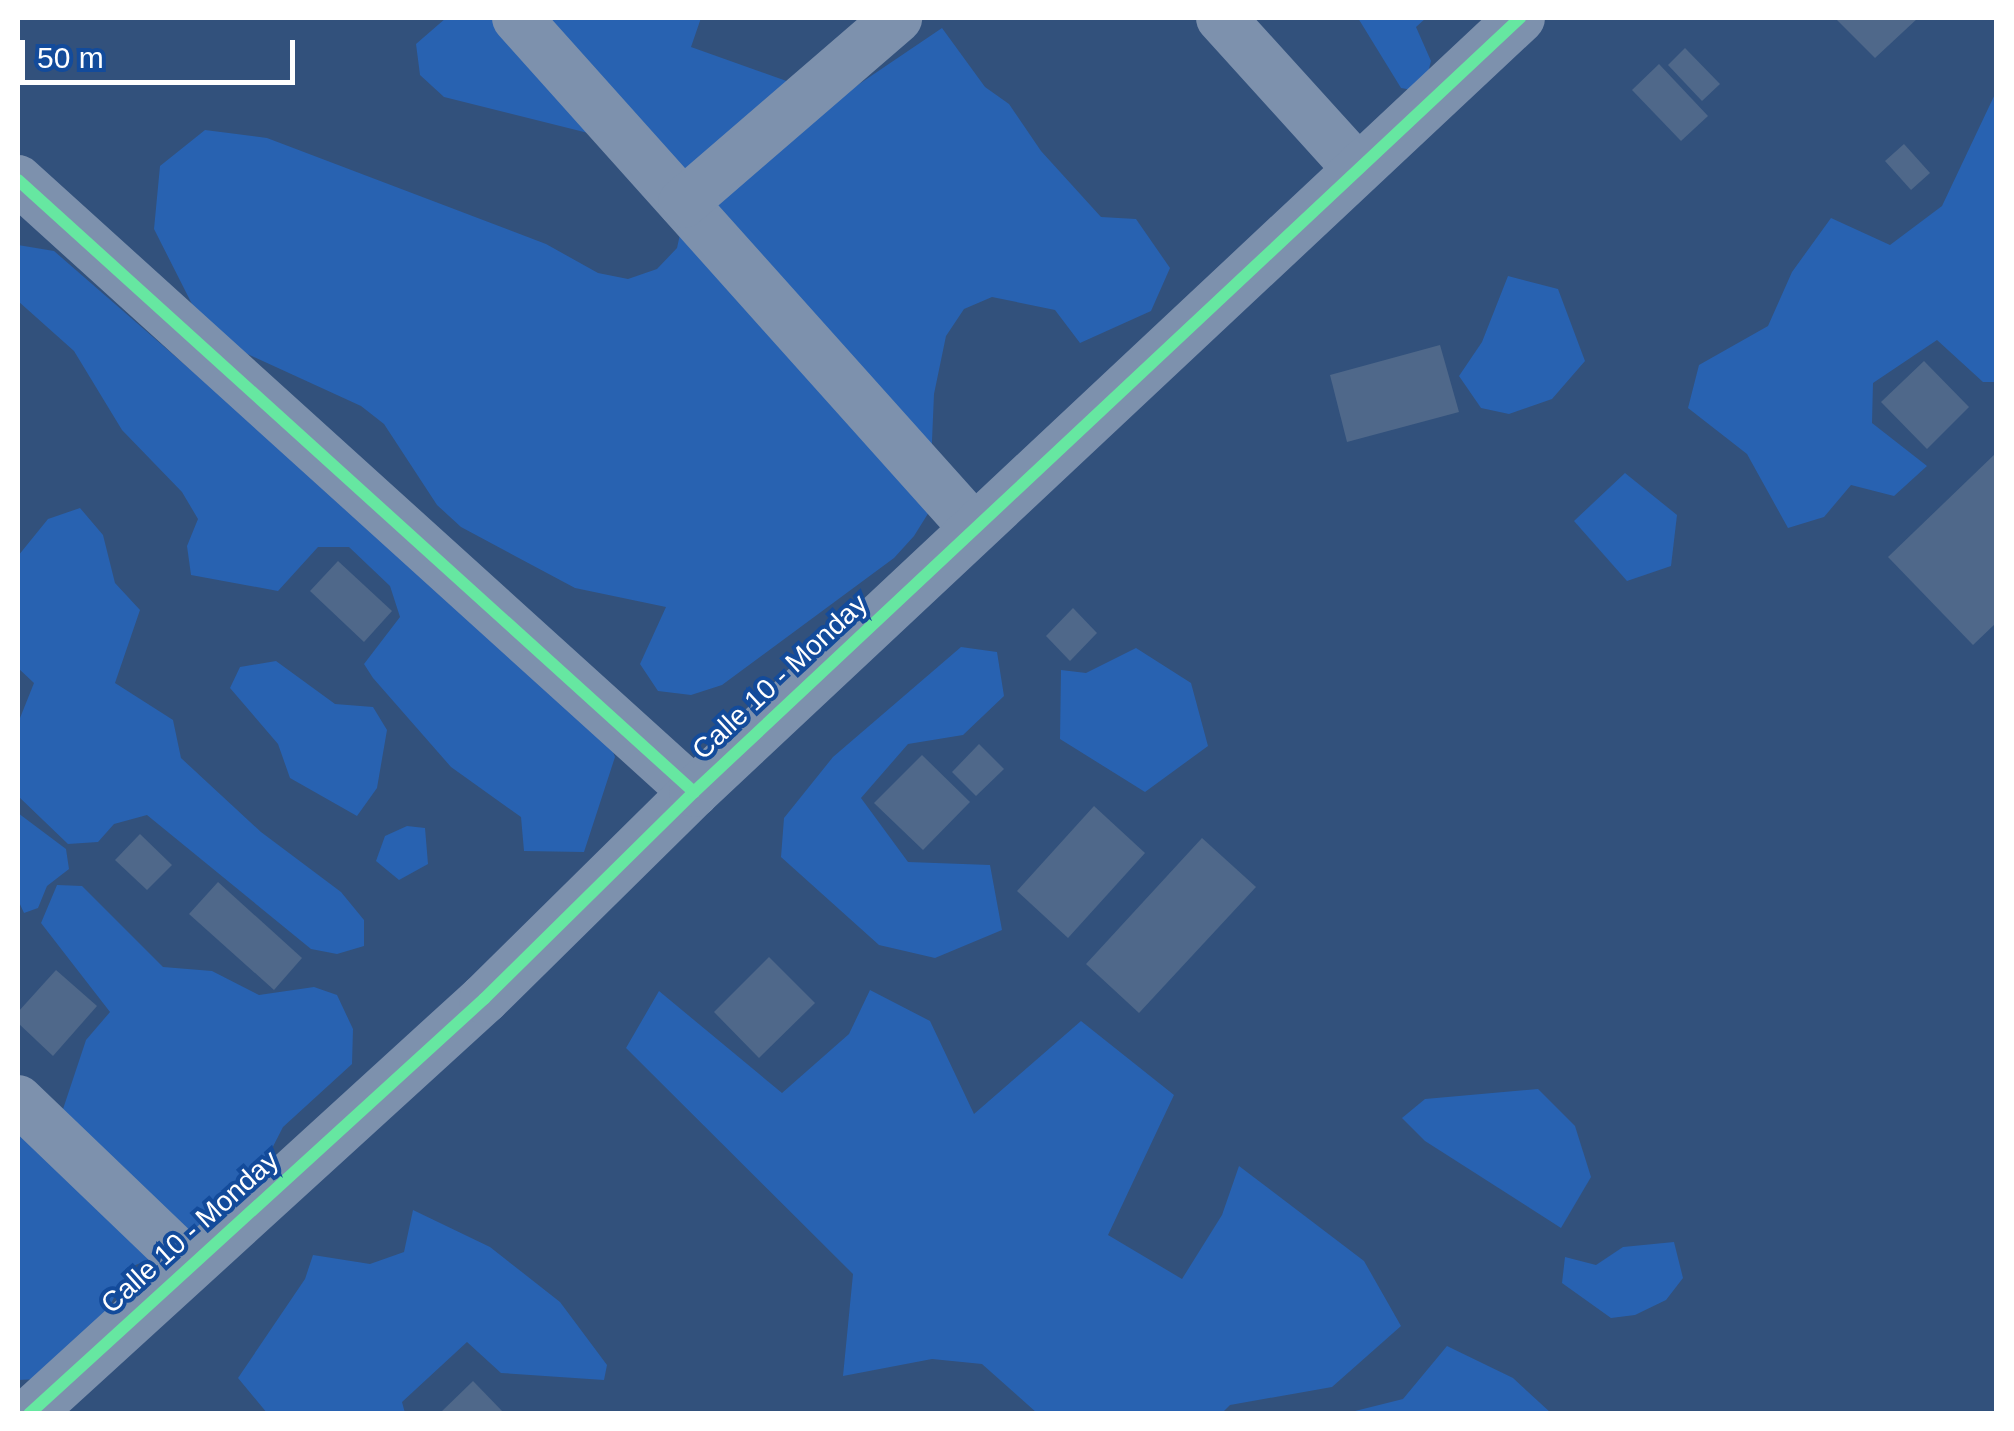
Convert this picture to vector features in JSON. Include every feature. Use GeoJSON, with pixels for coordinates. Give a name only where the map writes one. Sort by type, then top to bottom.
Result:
{"type":"FeatureCollection","features":[{"type":"Feature","properties":{"kind":"street"},"geometry":{"type":"LineString","coordinates":[[516,18],[974,528]]}},
{"type":"Feature","properties":{"kind":"street"},"geometry":{"type":"LineString","coordinates":[[683,204],[897,18]]}},
{"type":"Feature","properties":{"kind":"street"},"geometry":{"type":"LineString","coordinates":[[1222,18],[1358,168]]}},
{"type":"Feature","properties":{"kind":"street","name":"Calle 10 - Monday"},"geometry":{"type":"LineString","coordinates":[[30,1414],[484,999],[694,792],[1520,18]]}},
{"type":"Feature","properties":{"kind":"street"},"geometry":{"type":"LineString","coordinates":[[18,180],[694,792]]}},
{"type":"Feature","properties":{"kind":"street"},"geometry":{"type":"LineString","coordinates":[[18,1100],[190,1266]]}},
{"type":"Feature","properties":{"kind":"shaded area"},"geometry":{"type":"Polygon","coordinates":[[[446,18],[701,18],[691,47],[837,99],[942,28],[985,87],[1009,104],[1041,151],[1101,217],[1136,219],[1170,268],[1151,311],[1080,343],[1055,310],[992,297],[964,309],[946,336],[934,394],[929,512],[914,536],[894,558],[722,685],[691,695],[658,691],[640,664],[666,607],[575,588],[461,527],[437,505],[384,424],[361,406],[241,351],[196,312],[154,229],[160,166],[205,130],[267,138],[546,244],[598,273],[628,279],[657,269],[677,248],[684,216],[592,134],[444,97],[420,75],[416,44],[446,18]]]}},
{"type":"Feature","properties":{"kind":"shaded area"},"geometry":{"type":"Polygon","coordinates":[[[1358,18],[1426,18],[1416,27],[1431,61],[1423,92],[1401,88],[1358,18]]]}},
{"type":"Feature","properties":{"kind":"shaded area"},"geometry":{"type":"Polygon","coordinates":[[[1996,92],[1996,382],[1983,382],[1937,340],[1873,383],[1872,423],[1927,466],[1894,496],[1851,485],[1824,517],[1788,528],[1747,454],[1688,408],[1699,365],[1768,326],[1792,272],[1831,218],[1890,245],[1942,206],[1996,92]]]}},
{"type":"Feature","properties":{"kind":"shaded area"},"geometry":{"type":"Polygon","coordinates":[[[18,245],[54,251],[604,729],[615,757],[584,852],[524,851],[521,817],[451,767],[373,678],[364,664],[400,617],[390,586],[349,547],[318,547],[278,591],[191,575],[187,546],[198,519],[182,492],[122,430],[74,351],[18,301],[18,245]]]}},
{"type":"Feature","properties":{"kind":"shaded area"},"geometry":{"type":"Polygon","coordinates":[[[1508,276],[1558,289],[1585,361],[1552,399],[1509,414],[1481,408],[1459,376],[1482,342],[1508,276]]]}},
{"type":"Feature","properties":{"kind":"shaded area"},"geometry":{"type":"Polygon","coordinates":[[[1625,473],[1677,515],[1671,566],[1627,581],[1574,521],[1625,473]]]}},
{"type":"Feature","properties":{"kind":"shaded area"},"geometry":{"type":"Polygon","coordinates":[[[80,508],[103,535],[115,583],[140,610],[115,683],[173,720],[181,758],[261,832],[341,892],[364,920],[364,946],[337,954],[311,949],[147,815],[114,824],[98,842],[68,844],[18,796],[18,723],[34,683],[18,668],[18,556],[48,519],[80,508]]]}},
{"type":"Feature","properties":{"kind":"shaded area"},"geometry":{"type":"Polygon","coordinates":[[[961,647],[997,652],[1004,696],[963,735],[908,744],[861,798],[908,862],[990,865],[1002,930],[935,958],[879,945],[781,857],[784,818],[833,757],[961,647]]]}},
{"type":"Feature","properties":{"kind":"shaded area"},"geometry":{"type":"Polygon","coordinates":[[[1136,648],[1191,683],[1208,746],[1145,792],[1060,739],[1061,670],[1086,673],[1136,648]]]}},
{"type":"Feature","properties":{"kind":"shaded area"},"geometry":{"type":"Polygon","coordinates":[[[276,661],[335,704],[373,707],[387,730],[377,788],[357,816],[290,778],[278,744],[230,688],[240,667],[276,661]]]}},
{"type":"Feature","properties":{"kind":"shaded area"},"geometry":{"type":"Polygon","coordinates":[[[18,813],[66,849],[69,869],[47,886],[38,908],[24,913],[18,900],[18,813]]]}},
{"type":"Feature","properties":{"kind":"shaded area"},"geometry":{"type":"Polygon","coordinates":[[[407,826],[425,828],[428,864],[399,880],[376,861],[385,836],[407,826]]]}},
{"type":"Feature","properties":{"kind":"shaded area"},"geometry":{"type":"Polygon","coordinates":[[[57,885],[82,886],[163,967],[212,971],[259,995],[314,987],[337,995],[353,1029],[352,1064],[283,1127],[260,1172],[187,1243],[131,1267],[93,1336],[59,1378],[18,1380],[18,1124],[59,1121],[86,1040],[110,1012],[41,923],[57,885]]]}},
{"type":"Feature","properties":{"kind":"shaded area"},"geometry":{"type":"Polygon","coordinates":[[[870,990],[930,1021],[974,1114],[1081,1021],[1174,1095],[1108,1235],[1182,1279],[1222,1215],[1239,1166],[1364,1261],[1401,1326],[1332,1387],[1230,1405],[1222,1413],[1037,1413],[982,1364],[932,1359],[843,1376],[853,1274],[626,1048],[659,991],[782,1093],[849,1034],[870,990]]]}},
{"type":"Feature","properties":{"kind":"shaded area"},"geometry":{"type":"Polygon","coordinates":[[[1538,1089],[1575,1126],[1591,1177],[1561,1228],[1425,1141],[1402,1118],[1425,1099],[1538,1089]]]}},
{"type":"Feature","properties":{"kind":"shaded area"},"geometry":{"type":"Polygon","coordinates":[[[413,1210],[490,1247],[560,1302],[607,1365],[604,1380],[501,1373],[467,1342],[402,1402],[405,1413],[267,1413],[238,1378],[305,1279],[313,1255],[370,1264],[404,1252],[413,1210]]]}},
{"type":"Feature","properties":{"kind":"shaded area"},"geometry":{"type":"Polygon","coordinates":[[[1674,1242],[1683,1278],[1666,1300],[1635,1315],[1611,1318],[1562,1283],[1565,1257],[1596,1265],[1623,1247],[1674,1242]]]}},
{"type":"Feature","properties":{"kind":"shaded area"},"geometry":{"type":"Polygon","coordinates":[[[1447,1346],[1513,1378],[1551,1413],[1347,1413],[1403,1399],[1447,1346]]]}},
{"type":"Feature","properties":{"kind":"building"},"geometry":{"type":"Polygon","coordinates":[[[1835,18],[1918,18],[1875,58],[1835,18]]]}},
{"type":"Feature","properties":{"kind":"building"},"geometry":{"type":"Polygon","coordinates":[[[1685,48],[1720,84],[1702,101],[1668,65],[1685,48]]]}},
{"type":"Feature","properties":{"kind":"building"},"geometry":{"type":"Polygon","coordinates":[[[1659,64],[1708,116],[1681,141],[1632,90],[1659,64]]]}},
{"type":"Feature","properties":{"kind":"building"},"geometry":{"type":"Polygon","coordinates":[[[1904,144],[1930,173],[1911,190],[1885,161],[1904,144]]]}},
{"type":"Feature","properties":{"kind":"building"},"geometry":{"type":"Polygon","coordinates":[[[1440,345],[1459,412],[1347,442],[1330,375],[1440,345]]]}},
{"type":"Feature","properties":{"kind":"building"},"geometry":{"type":"Polygon","coordinates":[[[1924,361],[1969,407],[1927,449],[1881,402],[1924,361]]]}},
{"type":"Feature","properties":{"kind":"building"},"geometry":{"type":"Polygon","coordinates":[[[1996,453],[1996,623],[1973,645],[1888,557],[1996,453]]]}},
{"type":"Feature","properties":{"kind":"building"},"geometry":{"type":"Polygon","coordinates":[[[338,561],[392,611],[364,642],[310,591],[338,561]]]}},
{"type":"Feature","properties":{"kind":"building"},"geometry":{"type":"Polygon","coordinates":[[[1073,608],[1097,633],[1070,661],[1046,636],[1073,608]]]}},
{"type":"Feature","properties":{"kind":"building"},"geometry":{"type":"Polygon","coordinates":[[[979,744],[1004,769],[976,796],[952,772],[979,744]]]}},
{"type":"Feature","properties":{"kind":"building"},"geometry":{"type":"Polygon","coordinates":[[[922,755],[970,802],[923,850],[874,803],[922,755]]]}},
{"type":"Feature","properties":{"kind":"building"},"geometry":{"type":"Polygon","coordinates":[[[1094,806],[1145,853],[1068,938],[1017,891],[1094,806]]]}},
{"type":"Feature","properties":{"kind":"building"},"geometry":{"type":"Polygon","coordinates":[[[140,834],[172,865],[147,890],[115,860],[140,834]]]}},
{"type":"Feature","properties":{"kind":"building"},"geometry":{"type":"Polygon","coordinates":[[[1202,838],[1256,887],[1139,1013],[1086,964],[1202,838]]]}},
{"type":"Feature","properties":{"kind":"building"},"geometry":{"type":"Polygon","coordinates":[[[218,882],[302,958],[274,990],[189,914],[218,882]]]}},
{"type":"Feature","properties":{"kind":"building"},"geometry":{"type":"Polygon","coordinates":[[[769,957],[815,1003],[759,1058],[714,1012],[769,957]]]}},
{"type":"Feature","properties":{"kind":"building"},"geometry":{"type":"Polygon","coordinates":[[[56,970],[97,1006],[53,1056],[18,1023],[18,1012],[56,970]]]}},
{"type":"Feature","properties":{"kind":"building"},"geometry":{"type":"Polygon","coordinates":[[[473,1381],[505,1414],[439,1414],[473,1381]]]}},
{"type":"Feature","properties":{"kind":"cycle path"},"geometry":{"type":"LineString","coordinates":[[29,1414],[484,999],[694,792],[1520,18]]}},
{"type":"Feature","properties":{"kind":"cycle path"},"geometry":{"type":"LineString","coordinates":[[18,180],[694,792]]}}]}
